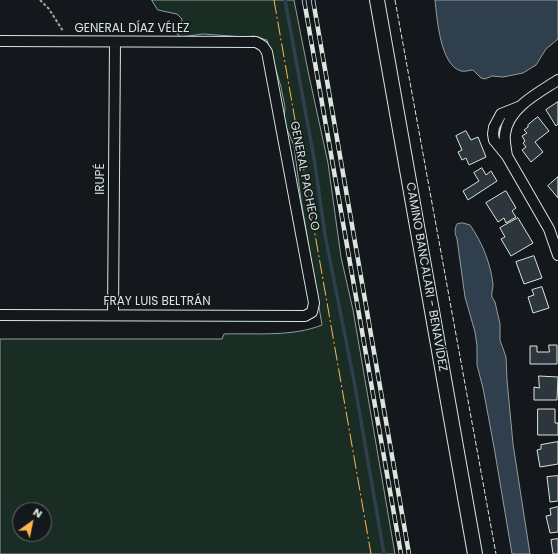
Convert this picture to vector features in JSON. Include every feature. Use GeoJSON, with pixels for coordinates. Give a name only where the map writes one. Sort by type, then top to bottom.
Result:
{"type":"FeatureCollection","features":[{"type":"Feature","properties":{"kind":"main road","name":"CAMINO BANCALARI - BENAVÍDEZ"},"geometry":{"type":"LineString","coordinates":[[377,0],[475,554]]}},
{"type":"Feature","properties":{"kind":"street","name":"GENERAL DÍAZ VÉLEZ"},"geometry":{"type":"LineString","coordinates":[[0,41],[256,42],[263,46]]}},
{"type":"Feature","properties":{"kind":"street","name":"IRUPÉ"},"geometry":{"type":"LineString","coordinates":[[113,315],[115,42]]}},
{"type":"Feature","properties":{"kind":"street","name":"GENERAL PACHECO"},"geometry":{"type":"LineString","coordinates":[[263,46],[268,52],[314,303],[312,312]]}},
{"type":"Feature","properties":{"kind":"street"},"geometry":{"type":"LineString","coordinates":[[558,80],[521,106],[501,114],[494,127],[494,140],[507,156],[553,226],[558,254]]}},
{"type":"Feature","properties":{"kind":"street","name":"FRAY LUIS BELTRÁN"},"geometry":{"type":"LineString","coordinates":[[0,315],[306,316],[312,312]]}},
{"type":"Feature","properties":{"kind":"path"},"geometry":{"type":"LineString","coordinates":[[40,0],[48,9],[70,42]]}},
{"type":"Feature","properties":{"kind":"green space"},"geometry":{"type":"Polygon","coordinates":[[[152,0],[294,0],[328,163],[341,257],[353,310],[395,554],[0,554],[0,339],[222,339],[224,334],[287,333],[311,329],[322,325],[301,200],[294,146],[284,122],[285,107],[281,87],[267,40],[254,36],[244,37],[203,34],[181,37],[177,34],[177,29],[181,25],[182,19],[177,14],[158,10],[152,0]]]}},
{"type":"Feature","properties":{"kind":"water"},"geometry":{"type":"Polygon","coordinates":[[[435,0],[558,0],[558,39],[546,49],[536,65],[523,73],[503,77],[492,76],[485,79],[481,78],[473,70],[461,71],[454,67],[448,60],[441,40],[435,0]]]}},
{"type":"Feature","properties":{"kind":"water"},"geometry":{"type":"Polygon","coordinates":[[[463,223],[470,225],[478,239],[488,261],[492,277],[492,297],[495,302],[500,324],[500,340],[506,357],[513,444],[530,554],[512,554],[494,447],[483,388],[477,365],[475,332],[465,297],[455,233],[457,224],[463,223]]]}},
{"type":"Feature","properties":{"kind":"building"},"geometry":{"type":"Polygon","coordinates":[[[558,102],[558,124],[556,126],[546,110],[558,102]]]}},
{"type":"Feature","properties":{"kind":"building"},"geometry":{"type":"Polygon","coordinates":[[[538,117],[549,131],[535,142],[543,152],[531,162],[522,150],[526,147],[523,143],[525,141],[522,136],[527,133],[524,130],[528,127],[528,125],[538,117]]]}},
{"type":"Feature","properties":{"kind":"building"},"geometry":{"type":"Polygon","coordinates":[[[466,131],[471,140],[478,137],[486,157],[469,165],[466,158],[462,160],[458,152],[462,150],[456,136],[466,131]]]}},
{"type":"Feature","properties":{"kind":"building"},"geometry":{"type":"Polygon","coordinates":[[[482,168],[486,175],[491,171],[497,181],[468,200],[463,191],[479,181],[474,173],[482,168]]]}},
{"type":"Feature","properties":{"kind":"building"},"geometry":{"type":"Polygon","coordinates":[[[558,177],[558,198],[548,186],[558,177]]]}},
{"type":"Feature","properties":{"kind":"building"},"geometry":{"type":"Polygon","coordinates":[[[506,191],[516,208],[512,211],[516,217],[506,223],[504,218],[498,222],[486,203],[506,191]]]}},
{"type":"Feature","properties":{"kind":"building"},"geometry":{"type":"Polygon","coordinates":[[[518,218],[533,243],[511,256],[501,239],[505,237],[500,228],[518,218]]]}},
{"type":"Feature","properties":{"kind":"building"},"geometry":{"type":"Polygon","coordinates":[[[534,256],[542,278],[524,284],[516,262],[534,256]]]}},
{"type":"Feature","properties":{"kind":"building"},"geometry":{"type":"Polygon","coordinates":[[[542,287],[549,308],[533,313],[528,297],[534,295],[532,290],[542,287]]]}},
{"type":"Feature","properties":{"kind":"building"},"geometry":{"type":"Polygon","coordinates":[[[549,345],[557,345],[557,364],[530,364],[530,346],[537,346],[537,352],[549,352],[549,345]]]}},
{"type":"Feature","properties":{"kind":"building"},"geometry":{"type":"Polygon","coordinates":[[[539,376],[558,377],[557,400],[534,400],[534,387],[539,388],[539,376]]]}},
{"type":"Feature","properties":{"kind":"building"},"geometry":{"type":"Polygon","coordinates":[[[538,409],[555,409],[555,423],[558,423],[558,435],[538,435],[538,409]]]}},
{"type":"Feature","properties":{"kind":"building"},"geometry":{"type":"Polygon","coordinates":[[[558,442],[558,464],[540,467],[537,450],[541,449],[541,445],[558,442]]]}},
{"type":"Feature","properties":{"kind":"building"},"geometry":{"type":"Polygon","coordinates":[[[558,476],[558,501],[550,502],[547,477],[558,476]]]}},
{"type":"Feature","properties":{"kind":"building"},"geometry":{"type":"Polygon","coordinates":[[[558,507],[558,532],[550,533],[546,516],[551,515],[550,509],[558,507]]]}},
{"type":"Feature","properties":{"kind":"building"},"geometry":{"type":"Polygon","coordinates":[[[558,539],[558,554],[553,554],[551,540],[558,539]]]}},
{"type":"Feature","properties":{"kind":"waterway"},"geometry":{"type":"LineString","coordinates":[[285,0],[315,164],[325,235],[355,386],[384,554]]}},
{"type":"Feature","properties":{"kind":"railway"},"geometry":{"type":"LineString","coordinates":[[304,0],[401,554]]}},
{"type":"Feature","properties":{"kind":"railway"},"geometry":{"type":"LineString","coordinates":[[313,0],[409,554]]}},
{"type":"Feature","properties":{"kind":"fence"},"geometry":{"type":"LineString","coordinates":[[395,0],[496,554]]}},
{"type":"Feature","properties":{"kind":"power"},"geometry":{"type":"LineString","coordinates":[[274,0],[371,554]]}}]}
